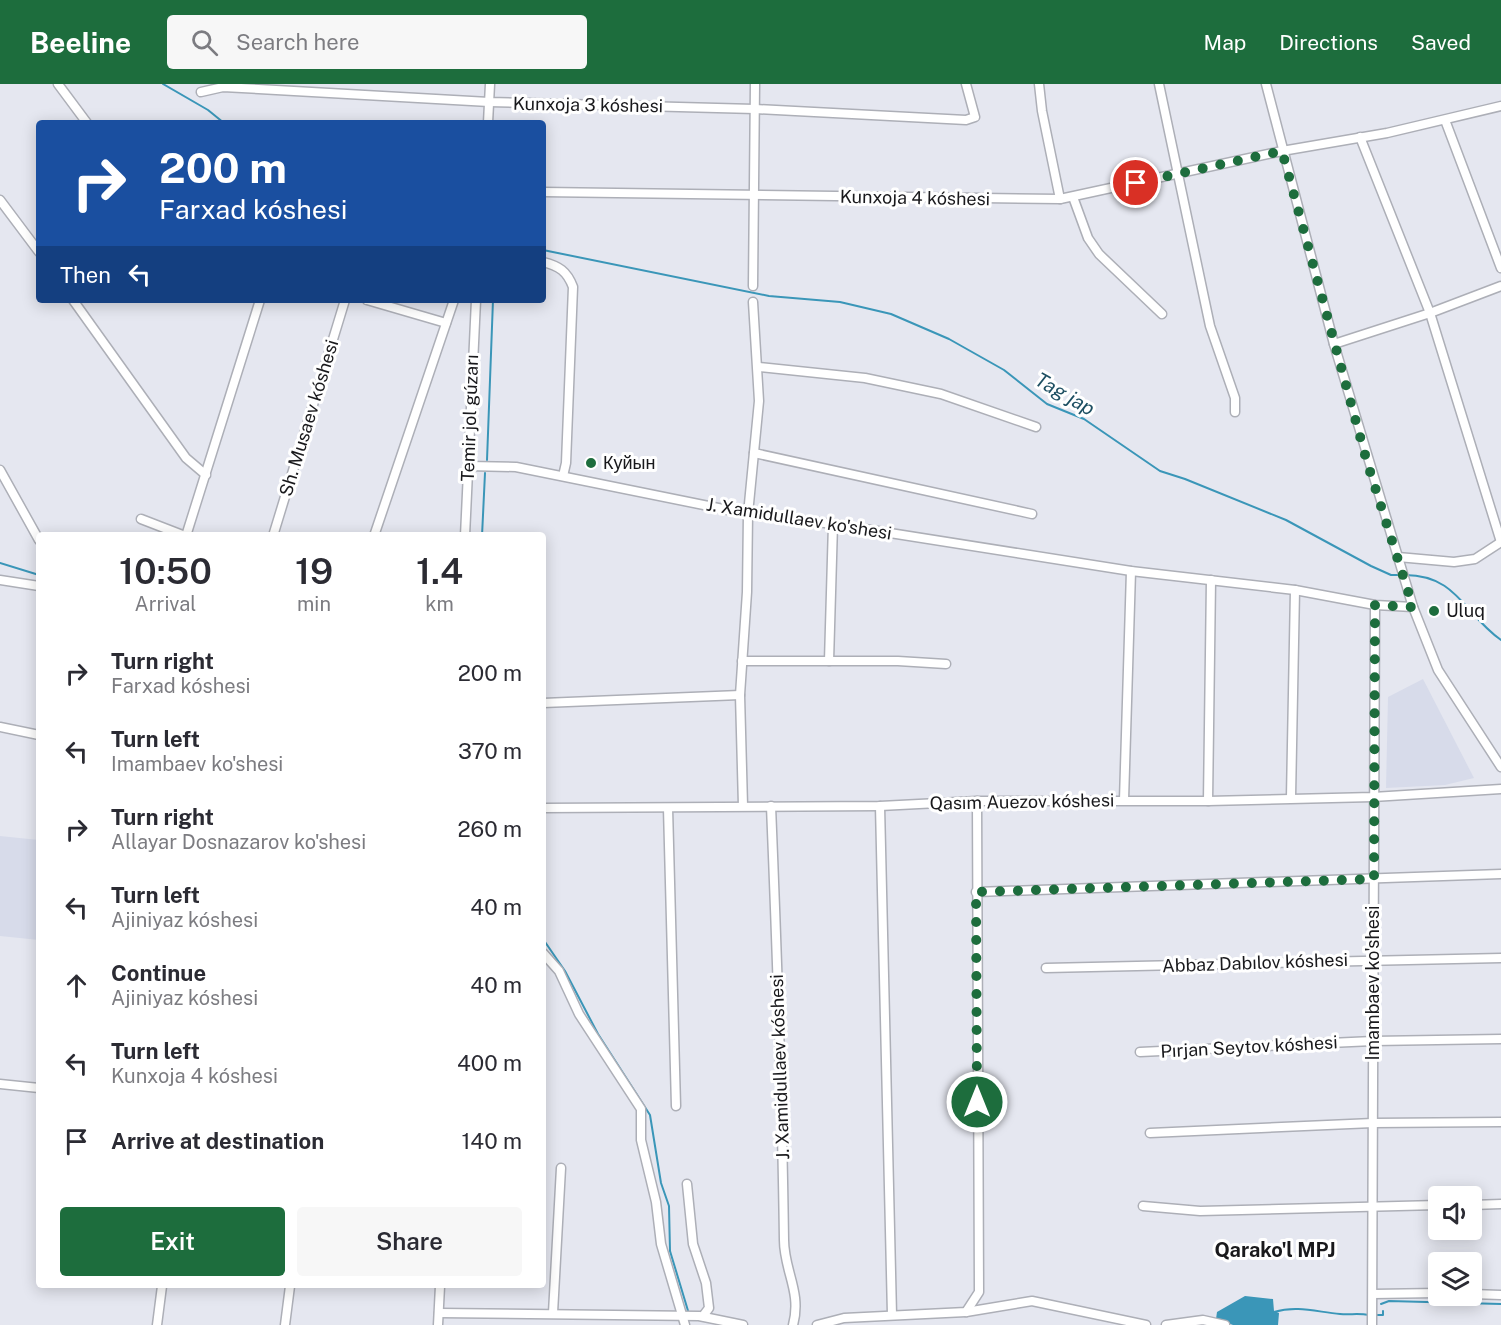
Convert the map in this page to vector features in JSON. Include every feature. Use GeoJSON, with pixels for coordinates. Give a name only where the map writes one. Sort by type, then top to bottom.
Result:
{"type":"FeatureCollection","features":[{"type":"Feature","properties":{"kind":"street"},"geometry":{"type":"LineString","coordinates":[[58,84],[85,120]]}},
{"type":"Feature","properties":{"kind":"street"},"geometry":{"type":"LineString","coordinates":[[488,120],[490,84]]}},
{"type":"Feature","properties":{"kind":"street"},"geometry":{"type":"LineString","coordinates":[[753,286],[755,84]]}},
{"type":"Feature","properties":{"kind":"street","name":"Kunxoja 3 kóshesi"},"geometry":{"type":"LineString","coordinates":[[201,93],[223,87],[489,102],[755,109],[966,120],[975,117],[966,84]]}},
{"type":"Feature","properties":{"kind":"street"},"geometry":{"type":"LineString","coordinates":[[1039,84],[1042,111],[1060,199]]}},
{"type":"Feature","properties":{"kind":"street"},"geometry":{"type":"LineString","coordinates":[[1159,84],[1210,326],[1235,398],[1235,412]]}},
{"type":"Feature","properties":{"kind":"street"},"geometry":{"type":"LineString","coordinates":[[1266,84],[1334,344],[1413,607],[1438,670],[1501,767]]}},
{"type":"Feature","properties":{"kind":"street","name":"Kunxoja 4 kóshesi"},"geometry":{"type":"LineString","coordinates":[[546,192],[1060,199],[1282,151],[1445,120],[1501,106]]}},
{"type":"Feature","properties":{"kind":"street"},"geometry":{"type":"LineString","coordinates":[[1445,120],[1501,268]]}},
{"type":"Feature","properties":{"kind":"street"},"geometry":{"type":"LineString","coordinates":[[1360,137],[1430,313],[1501,542],[1475,559],[1454,562],[1399,561]]}},
{"type":"Feature","properties":{"kind":"street"},"geometry":{"type":"LineString","coordinates":[[1073,197],[1088,238],[1099,254],[1162,314]]}},
{"type":"Feature","properties":{"kind":"street"},"geometry":{"type":"LineString","coordinates":[[0,200],[36,248]]}},
{"type":"Feature","properties":{"kind":"street"},"geometry":{"type":"LineString","coordinates":[[546,263],[559,266],[569,276],[573,287],[566,464],[562,476]]}},
{"type":"Feature","properties":{"kind":"street"},"geometry":{"type":"LineString","coordinates":[[1334,344],[1430,313],[1501,286]]}},
{"type":"Feature","properties":{"kind":"street"},"geometry":{"type":"LineString","coordinates":[[743,806],[740,695],[748,514],[759,367],[753,302]]}},
{"type":"Feature","properties":{"kind":"street"},"geometry":{"type":"LineString","coordinates":[[75,303],[186,458],[206,475]]}},
{"type":"Feature","properties":{"kind":"street"},"geometry":{"type":"LineString","coordinates":[[187,532],[259,303]]}},
{"type":"Feature","properties":{"kind":"street","name":"Sh. Musaev kóshesi"},"geometry":{"type":"LineString","coordinates":[[274,532],[344,303]]}},
{"type":"Feature","properties":{"kind":"street"},"geometry":{"type":"LineString","coordinates":[[377,303],[446,324]]}},
{"type":"Feature","properties":{"kind":"street"},"geometry":{"type":"LineString","coordinates":[[375,532],[453,303]]}},
{"type":"Feature","properties":{"kind":"street","name":"Temir jol gúzarı"},"geometry":{"type":"LineString","coordinates":[[465,532],[476,303]]}},
{"type":"Feature","properties":{"kind":"street"},"geometry":{"type":"LineString","coordinates":[[759,367],[865,378],[941,394],[1036,428]]}},
{"type":"Feature","properties":{"kind":"street"},"geometry":{"type":"LineString","coordinates":[[754,453],[1032,514]]}},
{"type":"Feature","properties":{"kind":"street","name":"J. Xamidullaev ko'shesi"},"geometry":{"type":"LineString","coordinates":[[468,466],[516,467],[748,514],[833,524],[1131,571],[1295,590],[1375,605],[1413,607]]}},
{"type":"Feature","properties":{"kind":"street"},"geometry":{"type":"LineString","coordinates":[[0,470],[36,535]]}},
{"type":"Feature","properties":{"kind":"street"},"geometry":{"type":"LineString","coordinates":[[141,519],[175,532]]}},
{"type":"Feature","properties":{"kind":"street"},"geometry":{"type":"LineString","coordinates":[[829,661],[833,524]]}},
{"type":"Feature","properties":{"kind":"street"},"geometry":{"type":"LineString","coordinates":[[1124,800],[1131,571]]}},
{"type":"Feature","properties":{"kind":"street"},"geometry":{"type":"LineString","coordinates":[[0,580],[36,586]]}},
{"type":"Feature","properties":{"kind":"street"},"geometry":{"type":"LineString","coordinates":[[1208,801],[1211,580]]}},
{"type":"Feature","properties":{"kind":"street"},"geometry":{"type":"LineString","coordinates":[[1291,797],[1295,590]]}},
{"type":"Feature","properties":{"kind":"street","name":"Imambaev ko'shesi"},"geometry":{"type":"LineString","coordinates":[[1371,1325],[1374,1207],[1372,796],[1375,605]]}},
{"type":"Feature","properties":{"kind":"street"},"geometry":{"type":"LineString","coordinates":[[742,661],[946,664]]}},
{"type":"Feature","properties":{"kind":"street"},"geometry":{"type":"LineString","coordinates":[[546,703],[740,695]]}},
{"type":"Feature","properties":{"kind":"street"},"geometry":{"type":"LineString","coordinates":[[0,727],[36,734]]}},
{"type":"Feature","properties":{"kind":"street","name":"Qasım Auezov kóshesi"},"geometry":{"type":"LineString","coordinates":[[546,808],[880,806],[977,801],[1208,801],[1501,789]]}},
{"type":"Feature","properties":{"kind":"street"},"geometry":{"type":"LineString","coordinates":[[966,1312],[979,1292],[977,801]]}},
{"type":"Feature","properties":{"kind":"street","name":"J. Xamidullaev kóshesi"},"geometry":{"type":"LineString","coordinates":[[771,806],[782,1075],[784,1250],[795,1286],[796,1314],[793,1325]]}},
{"type":"Feature","properties":{"kind":"street"},"geometry":{"type":"LineString","coordinates":[[880,806],[892,1315]]}},
{"type":"Feature","properties":{"kind":"street"},"geometry":{"type":"LineString","coordinates":[[668,808],[676,1106]]}},
{"type":"Feature","properties":{"kind":"street"},"geometry":{"type":"LineString","coordinates":[[976,892],[1501,874]]}},
{"type":"Feature","properties":{"kind":"street"},"geometry":{"type":"LineString","coordinates":[[546,956],[559,971],[579,1014],[641,1109],[641,1140],[656,1202],[661,1244],[685,1325]]}},
{"type":"Feature","properties":{"kind":"street","name":"Abbaz Dabılov kóshesi"},"geometry":{"type":"LineString","coordinates":[[1046,969],[1501,958]]}},
{"type":"Feature","properties":{"kind":"street","name":"Pırjan Seytov kóshesi"},"geometry":{"type":"LineString","coordinates":[[1140,1052],[1373,1041],[1501,1039]]}},
{"type":"Feature","properties":{"kind":"street"},"geometry":{"type":"LineString","coordinates":[[0,1084],[36,1088]]}},
{"type":"Feature","properties":{"kind":"street"},"geometry":{"type":"LineString","coordinates":[[1150,1132],[1373,1123],[1501,1122]]}},
{"type":"Feature","properties":{"kind":"street"},"geometry":{"type":"LineString","coordinates":[[553,1314],[561,1168]]}},
{"type":"Feature","properties":{"kind":"street"},"geometry":{"type":"LineString","coordinates":[[687,1184],[693,1244],[706,1283],[709,1308],[701,1316]]}},
{"type":"Feature","properties":{"kind":"street"},"geometry":{"type":"LineString","coordinates":[[1482,1205],[1501,1204]]}},
{"type":"Feature","properties":{"kind":"street"},"geometry":{"type":"LineString","coordinates":[[1143,1206],[1200,1211],[1428,1205]]}},
{"type":"Feature","properties":{"kind":"street"},"geometry":{"type":"LineString","coordinates":[[157,1325],[162,1288]]}},
{"type":"Feature","properties":{"kind":"street"},"geometry":{"type":"LineString","coordinates":[[285,1325],[290,1288]]}},
{"type":"Feature","properties":{"kind":"street"},"geometry":{"type":"LineString","coordinates":[[438,1325],[440,1288]]}},
{"type":"Feature","properties":{"kind":"street"},"geometry":{"type":"LineString","coordinates":[[1373,1294],[1428,1293]]}},
{"type":"Feature","properties":{"kind":"street"},"geometry":{"type":"LineString","coordinates":[[1482,1294],[1501,1295]]}},
{"type":"Feature","properties":{"kind":"street"},"geometry":{"type":"LineString","coordinates":[[817,1325],[844,1318],[966,1312],[1032,1301],[1146,1325]]}},
{"type":"Feature","properties":{"kind":"street"},"geometry":{"type":"LineString","coordinates":[[439,1312],[701,1316],[743,1325]]}},
{"type":"Feature","properties":{"kind":"street"},"geometry":{"type":"LineString","coordinates":[[1166,1325],[1203,1320],[1225,1325]]}},
{"type":"Feature","properties":{"kind":"shaded area"},"geometry":{"type":"Polygon","coordinates":[[[1423,679],[1474,778],[1445,785],[1386,788],[1388,697],[1423,679]]]}},
{"type":"Feature","properties":{"kind":"shaded area"},"geometry":{"type":"Polygon","coordinates":[[[0,836],[36,840],[36,940],[0,936],[0,836]]]}},
{"type":"Feature","properties":{"kind":"water"},"geometry":{"type":"Polygon","coordinates":[[[1245,1296],[1273,1299],[1274,1311],[1279,1313],[1278,1325],[1233,1325],[1216,1319],[1217,1312],[1245,1296]]]}},
{"type":"Feature","properties":{"kind":"waterway","name":"Tag jap"},"geometry":{"type":"LineString","coordinates":[[163,84],[208,110],[220,120]]}},
{"type":"Feature","properties":{"kind":"waterway","name":"Tag jap"},"geometry":{"type":"LineString","coordinates":[[546,251],[769,296],[840,302],[891,314],[949,339],[1004,370],[1047,404],[1084,419],[1160,471],[1286,520],[1371,566],[1391,575],[1400,575]]}},
{"type":"Feature","properties":{"kind":"waterway"},"geometry":{"type":"LineString","coordinates":[[487,460],[493,303]]}},
{"type":"Feature","properties":{"kind":"waterway"},"geometry":{"type":"LineString","coordinates":[[482,532],[485,473]]}},
{"type":"Feature","properties":{"kind":"waterway"},"geometry":{"type":"LineString","coordinates":[[0,563],[36,574]]}},
{"type":"Feature","properties":{"kind":"waterway","name":"Tag jap"},"geometry":{"type":"LineString","coordinates":[[1405,575],[1423,577],[1448,589],[1488,630],[1501,640]]}},
{"type":"Feature","properties":{"kind":"waterway"},"geometry":{"type":"LineString","coordinates":[[546,943],[565,971],[598,1034],[650,1115],[661,1183],[669,1206],[670,1251],[689,1314]]}},
{"type":"Feature","properties":{"kind":"waterway"},"geometry":{"type":"LineString","coordinates":[[1381,1304],[1389,1301],[1501,1304]]}},
{"type":"Feature","properties":{"kind":"waterway"},"geometry":{"type":"LineString","coordinates":[[1274,1312],[1299,1309],[1369,1315]]}},
{"type":"Feature","properties":{"kind":"waterway"},"geometry":{"type":"LineString","coordinates":[[1377,1315],[1383,1315],[1383,1311]]}},
{"type":"Feature","properties":{"kind":"place","name":"Куйын"},"geometry":{"type":"Point","coordinates":[591,463]}},
{"type":"Feature","properties":{"kind":"place","name":"Uluq"},"geometry":{"type":"Point","coordinates":[1434,611]}},
{"type":"Feature","properties":{"kind":"district","name":"Qarako'l MPJ"},"geometry":{"type":"Point","coordinates":[1275,1250]}},
{"type":"Feature","properties":{"kind":"route"},"geometry":{"type":"LineString","coordinates":[[977,1102],[976,892],[1374,879],[1372,796],[1375,605],[1413,607],[1367,462],[1282,151],[1136,183]]}}]}
